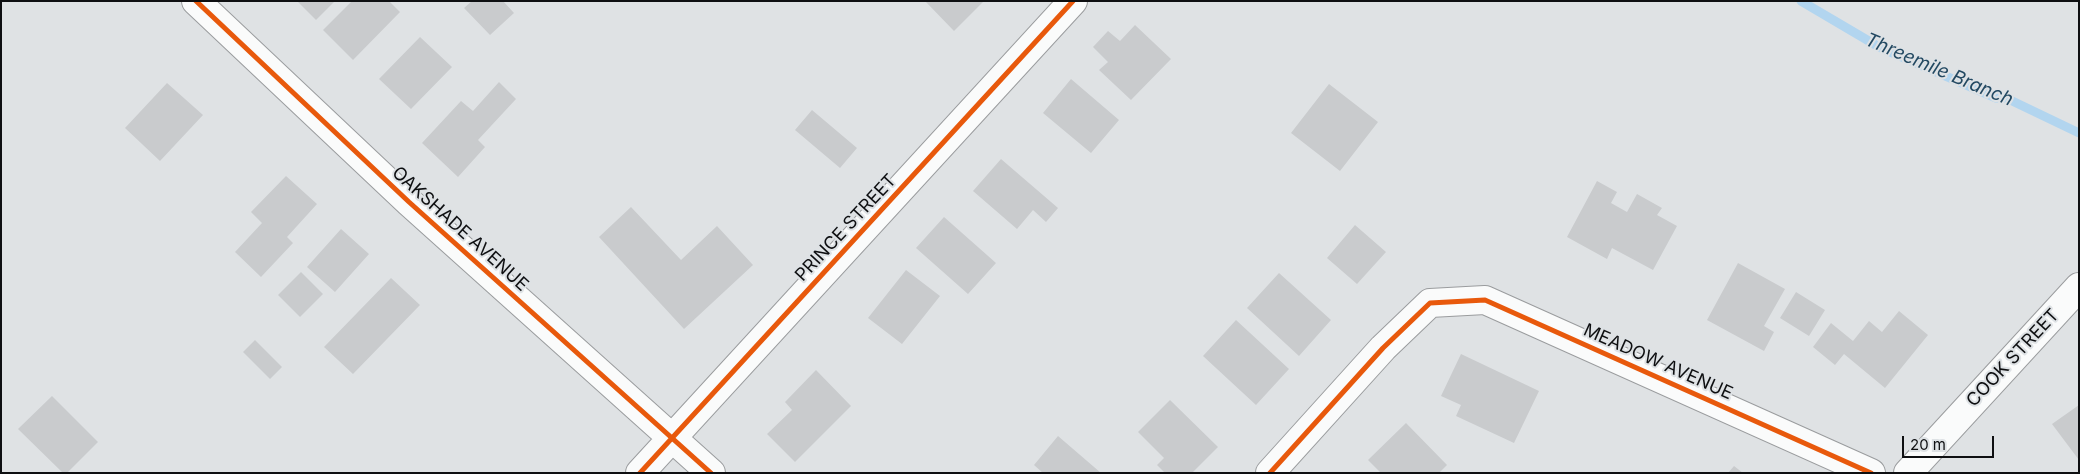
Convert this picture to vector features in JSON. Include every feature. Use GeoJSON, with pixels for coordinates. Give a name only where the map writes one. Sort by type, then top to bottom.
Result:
{"type":"FeatureCollection","features":[{"type":"Feature","properties":{"kind":"street","name":"OAKSHADE AVENUE"},"geometry":{"type":"LineString","coordinates":[[196,1],[409,202],[711,473]]}},
{"type":"Feature","properties":{"kind":"street","name":"PRINCE STREET"},"geometry":{"type":"LineString","coordinates":[[640,473],[1072,1]]}},
{"type":"Feature","properties":{"kind":"street","name":"COOK STREET"},"geometry":{"type":"LineString","coordinates":[[1908,473],[2079,287]]}},
{"type":"Feature","properties":{"kind":"street","name":"MEADOW AVENUE"},"geometry":{"type":"LineString","coordinates":[[1270,473],[1383,348],[1430,303],[1485,300],[1870,473]]}},
{"type":"Feature","properties":{"kind":"building"},"geometry":{"type":"Polygon","coordinates":[[[297,1],[335,1],[316,20],[297,1]]]}},
{"type":"Feature","properties":{"kind":"building"},"geometry":{"type":"Polygon","coordinates":[[[352,1],[389,1],[400,12],[353,60],[323,30],[352,1]]]}},
{"type":"Feature","properties":{"kind":"building"},"geometry":{"type":"Polygon","coordinates":[[[472,1],[503,1],[514,13],[490,35],[464,8],[472,1]]]}},
{"type":"Feature","properties":{"kind":"building"},"geometry":{"type":"Polygon","coordinates":[[[925,1],[984,1],[954,31],[925,1]]]}},
{"type":"Feature","properties":{"kind":"building"},"geometry":{"type":"Polygon","coordinates":[[[1135,25],[1171,59],[1131,100],[1099,70],[1108,62],[1093,47],[1108,31],[1120,41],[1135,25]]]}},
{"type":"Feature","properties":{"kind":"building"},"geometry":{"type":"Polygon","coordinates":[[[420,37],[452,67],[411,109],[379,79],[420,37]]]}},
{"type":"Feature","properties":{"kind":"building"},"geometry":{"type":"Polygon","coordinates":[[[1071,79],[1119,120],[1091,153],[1043,113],[1071,79]]]}},
{"type":"Feature","properties":{"kind":"building"},"geometry":{"type":"Polygon","coordinates":[[[499,82],[516,99],[478,140],[485,147],[458,177],[422,143],[461,101],[473,111],[499,82]]]}},
{"type":"Feature","properties":{"kind":"building"},"geometry":{"type":"Polygon","coordinates":[[[167,83],[203,115],[160,161],[125,128],[167,83]]]}},
{"type":"Feature","properties":{"kind":"building"},"geometry":{"type":"Polygon","coordinates":[[[1329,84],[1378,122],[1340,171],[1291,133],[1329,84]]]}},
{"type":"Feature","properties":{"kind":"building"},"geometry":{"type":"Polygon","coordinates":[[[812,110],[857,148],[840,168],[795,130],[812,110]]]}},
{"type":"Feature","properties":{"kind":"building"},"geometry":{"type":"Polygon","coordinates":[[[1001,159],[1058,208],[1046,222],[1033,210],[1017,229],[973,191],[1001,159]]]}},
{"type":"Feature","properties":{"kind":"building"},"geometry":{"type":"Polygon","coordinates":[[[286,176],[317,204],[287,237],[293,243],[261,277],[235,252],[262,223],[251,212],[286,176]]]}},
{"type":"Feature","properties":{"kind":"building"},"geometry":{"type":"Polygon","coordinates":[[[1597,181],[1617,192],[1611,203],[1627,212],[1637,194],[1662,208],[1657,215],[1677,226],[1653,270],[1612,248],[1607,259],[1567,237],[1597,181]]]}},
{"type":"Feature","properties":{"kind":"building"},"geometry":{"type":"Polygon","coordinates":[[[631,207],[681,260],[717,226],[753,265],[684,329],[599,237],[631,207]]]}},
{"type":"Feature","properties":{"kind":"building"},"geometry":{"type":"Polygon","coordinates":[[[944,217],[996,263],[968,294],[916,248],[944,217]]]}},
{"type":"Feature","properties":{"kind":"building"},"geometry":{"type":"Polygon","coordinates":[[[1355,225],[1386,252],[1357,284],[1327,258],[1355,225]]]}},
{"type":"Feature","properties":{"kind":"building"},"geometry":{"type":"Polygon","coordinates":[[[341,229],[369,254],[335,292],[307,267],[341,229]]]}},
{"type":"Feature","properties":{"kind":"building"},"geometry":{"type":"Polygon","coordinates":[[[1738,263],[1785,289],[1764,326],[1774,332],[1764,351],[1707,320],[1738,263]]]}},
{"type":"Feature","properties":{"kind":"building"},"geometry":{"type":"Polygon","coordinates":[[[906,270],[940,296],[902,344],[868,318],[906,270]]]}},
{"type":"Feature","properties":{"kind":"building"},"geometry":{"type":"Polygon","coordinates":[[[301,272],[323,294],[300,317],[278,295],[301,272]]]}},
{"type":"Feature","properties":{"kind":"building"},"geometry":{"type":"Polygon","coordinates":[[[1279,273],[1331,320],[1299,356],[1247,308],[1279,273]]]}},
{"type":"Feature","properties":{"kind":"building"},"geometry":{"type":"Polygon","coordinates":[[[391,278],[420,305],[353,374],[324,347],[391,278]]]}},
{"type":"Feature","properties":{"kind":"building"},"geometry":{"type":"Polygon","coordinates":[[[1796,292],[1825,310],[1809,336],[1780,318],[1796,292]]]}},
{"type":"Feature","properties":{"kind":"building"},"geometry":{"type":"Polygon","coordinates":[[[1899,311],[1928,335],[1885,388],[1844,354],[1835,365],[1813,347],[1831,323],[1853,341],[1869,321],[1882,332],[1899,311]]]}},
{"type":"Feature","properties":{"kind":"building"},"geometry":{"type":"Polygon","coordinates":[[[1236,320],[1289,369],[1256,405],[1203,356],[1236,320]]]}},
{"type":"Feature","properties":{"kind":"building"},"geometry":{"type":"Polygon","coordinates":[[[255,340],[282,367],[270,379],[243,352],[255,340]]]}},
{"type":"Feature","properties":{"kind":"building"},"geometry":{"type":"Polygon","coordinates":[[[1461,354],[1539,391],[1514,443],[1456,416],[1461,405],[1441,396],[1461,354]]]}},
{"type":"Feature","properties":{"kind":"building"},"geometry":{"type":"Polygon","coordinates":[[[816,370],[851,406],[795,462],[767,434],[792,410],[785,402],[816,370]]]}},
{"type":"Feature","properties":{"kind":"building"},"geometry":{"type":"Polygon","coordinates":[[[52,396],[98,442],[67,473],[63,473],[18,429],[52,396]]]}},
{"type":"Feature","properties":{"kind":"building"},"geometry":{"type":"Polygon","coordinates":[[[1170,400],[1218,447],[1192,473],[1165,473],[1157,465],[1164,458],[1138,432],[1170,400]]]}},
{"type":"Feature","properties":{"kind":"building"},"geometry":{"type":"Polygon","coordinates":[[[2079,405],[2079,460],[2052,424],[2079,405]]]}},
{"type":"Feature","properties":{"kind":"building"},"geometry":{"type":"Polygon","coordinates":[[[1406,423],[1447,465],[1439,473],[1381,473],[1368,460],[1406,423]]]}},
{"type":"Feature","properties":{"kind":"building"},"geometry":{"type":"Polygon","coordinates":[[[1058,436],[1101,473],[1043,473],[1034,465],[1058,436]]]}},
{"type":"Feature","properties":{"kind":"building"},"geometry":{"type":"Polygon","coordinates":[[[1734,466],[1743,473],[1728,473],[1734,466]]]}},
{"type":"Feature","properties":{"kind":"waterway","name":"Threemile Branch"},"geometry":{"type":"LineString","coordinates":[[1801,1],[1879,47],[1996,98],[2006,98],[2079,133]]}},
{"type":"Feature","properties":{"kind":"cycle path"},"geometry":{"type":"LineString","coordinates":[[196,1],[409,202],[711,473]]}},
{"type":"Feature","properties":{"kind":"cycle path"},"geometry":{"type":"LineString","coordinates":[[640,473],[1073,1]]}},
{"type":"Feature","properties":{"kind":"cycle path"},"geometry":{"type":"LineString","coordinates":[[1270,473],[1383,348],[1430,303],[1485,300],[1871,473]]}}]}
